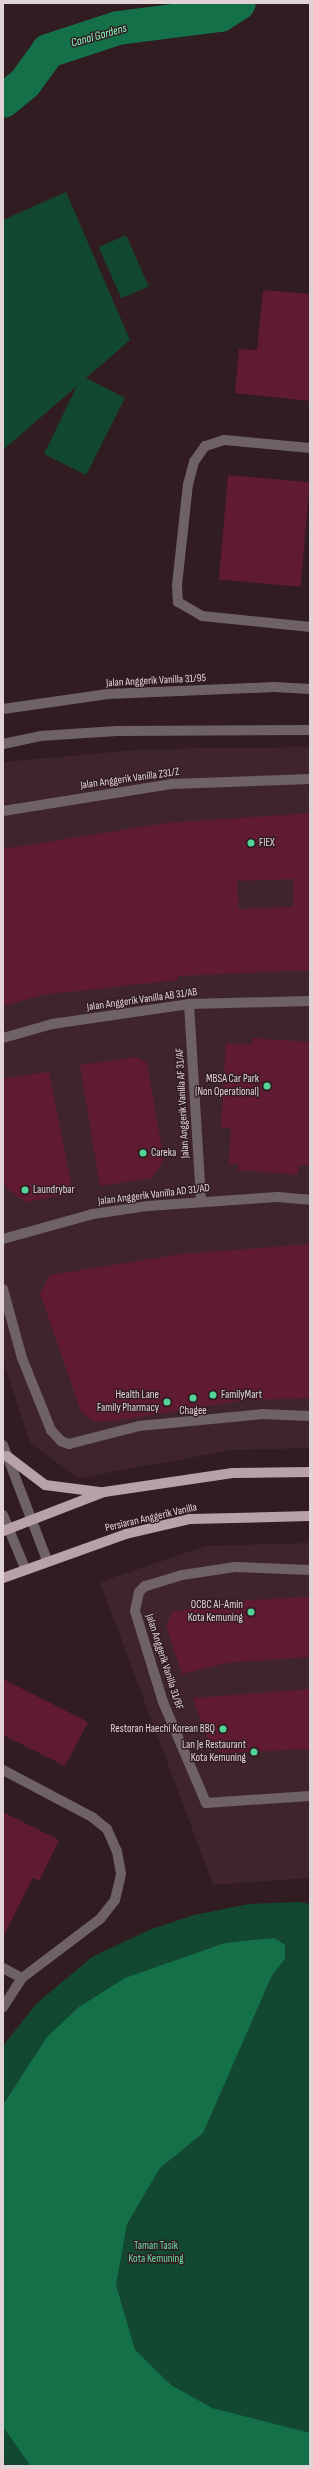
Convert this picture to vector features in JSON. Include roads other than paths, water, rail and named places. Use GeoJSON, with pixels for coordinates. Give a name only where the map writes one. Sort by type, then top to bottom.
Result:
{"type":"FeatureCollection","features":[{"type":"Feature","properties":{"kind":"main road"},"geometry":{"type":"LineString","coordinates":[[7,1456],[45,1485],[73,1491],[104,1492],[233,1473],[310,1472]]}},
{"type":"Feature","properties":{"kind":"main road"},"geometry":{"type":"LineString","coordinates":[[6,1530],[104,1492]]}},
{"type":"Feature","properties":{"kind":"main road","name":"Persiaran Anggerik Vanilla"},"geometry":{"type":"LineString","coordinates":[[3,1578],[46,1560],[126,1534],[190,1519],[310,1516]]}},
{"type":"Feature","properties":{"kind":"street"},"geometry":{"type":"LineString","coordinates":[[310,448],[224,440],[205,446],[194,462],[188,484],[177,585],[178,602],[187,611],[202,616],[310,627]]}},
{"type":"Feature","properties":{"kind":"street","name":"Jalan Anggerik Vanilla 31/95"},"geometry":{"type":"LineString","coordinates":[[3,709],[108,694],[274,687],[310,689]]}},
{"type":"Feature","properties":{"kind":"street"},"geometry":{"type":"LineString","coordinates":[[3,744],[40,736],[117,731],[310,730]]}},
{"type":"Feature","properties":{"kind":"street","name":"Jalan Anggerik Vanilla Z31/Z"},"geometry":{"type":"LineString","coordinates":[[3,811],[171,784],[310,779]]}},
{"type":"Feature","properties":{"kind":"street","name":"Jalan Anggerik Vanilla AB 31/AB"},"geometry":{"type":"LineString","coordinates":[[3,1038],[52,1024],[189,1004],[310,1001]]}},
{"type":"Feature","properties":{"kind":"street","name":"Jalan Anggerik Vanilla AF 31/AF"},"geometry":{"type":"LineString","coordinates":[[189,1004],[201,1201]]}},
{"type":"Feature","properties":{"kind":"street","name":"Jalan Anggerik Vanilla AD 31/AD"},"geometry":{"type":"LineString","coordinates":[[3,1239],[93,1214],[201,1201],[278,1197],[310,1200]]}},
{"type":"Feature","properties":{"kind":"street"},"geometry":{"type":"LineString","coordinates":[[3,1289],[22,1358],[51,1430],[61,1441],[69,1444],[139,1426],[263,1414],[310,1416]]}},
{"type":"Feature","properties":{"kind":"street"},"geometry":{"type":"LineString","coordinates":[[3,1445],[46,1560]]}},
{"type":"Feature","properties":{"kind":"street"},"geometry":{"type":"LineString","coordinates":[[3,1515],[6,1530],[25,1568]]}},
{"type":"Feature","properties":{"kind":"street","name":"Jalan Anggerik Vanilla 31/BF"},"geometry":{"type":"LineString","coordinates":[[310,1570],[235,1567],[182,1575],[146,1586],[139,1592],[135,1611],[163,1702],[206,1803],[310,1796]]}},
{"type":"Feature","properties":{"kind":"street"},"geometry":{"type":"LineString","coordinates":[[3,1770],[92,1817],[107,1829],[117,1851],[121,1874],[115,1900],[79,1937],[22,1978],[3,2007]]}},
{"type":"Feature","properties":{"kind":"street"},"geometry":{"type":"LineString","coordinates":[[3,1968],[22,1978]]}},
{"type":"Feature","properties":{"kind":"waterway","name":"Canal Gardens"},"geometry":{"type":"LineString","coordinates":[[3,101],[25,83],[48,51],[118,28],[220,15],[239,3]]}},
{"type":"Feature","properties":{"kind":"place","name":"FIEX"},"geometry":{"type":"Point","coordinates":[251,843]}},
{"type":"Feature","properties":{"kind":"place","name":"MBSA Car Park (Non Operational)"},"geometry":{"type":"Point","coordinates":[267,1086]}},
{"type":"Feature","properties":{"kind":"place","name":"Careka"},"geometry":{"type":"Point","coordinates":[143,1153]}},
{"type":"Feature","properties":{"kind":"place","name":"Laundrybar"},"geometry":{"type":"Point","coordinates":[25,1190]}},
{"type":"Feature","properties":{"kind":"place","name":"FamilyMart"},"geometry":{"type":"Point","coordinates":[213,1395]}},
{"type":"Feature","properties":{"kind":"place","name":"Chagee"},"geometry":{"type":"Point","coordinates":[193,1398]}},
{"type":"Feature","properties":{"kind":"place","name":"Health Lane Family Pharmacy"},"geometry":{"type":"Point","coordinates":[167,1402]}},
{"type":"Feature","properties":{"kind":"place","name":"OCBC Al-Amin Kota Kemuning"},"geometry":{"type":"Point","coordinates":[251,1612]}},
{"type":"Feature","properties":{"kind":"place","name":"Restoran Haechi Korean BBQ"},"geometry":{"type":"Point","coordinates":[223,1729]}},
{"type":"Feature","properties":{"kind":"place","name":"Lan Je Restaurant Kota Kemuning"},"geometry":{"type":"Point","coordinates":[254,1752]}},
{"type":"Feature","properties":{"kind":"park label","name":"Taman Tasik Kota Kemuning"},"geometry":{"type":"Point","coordinates":[156,2253]}}]}
